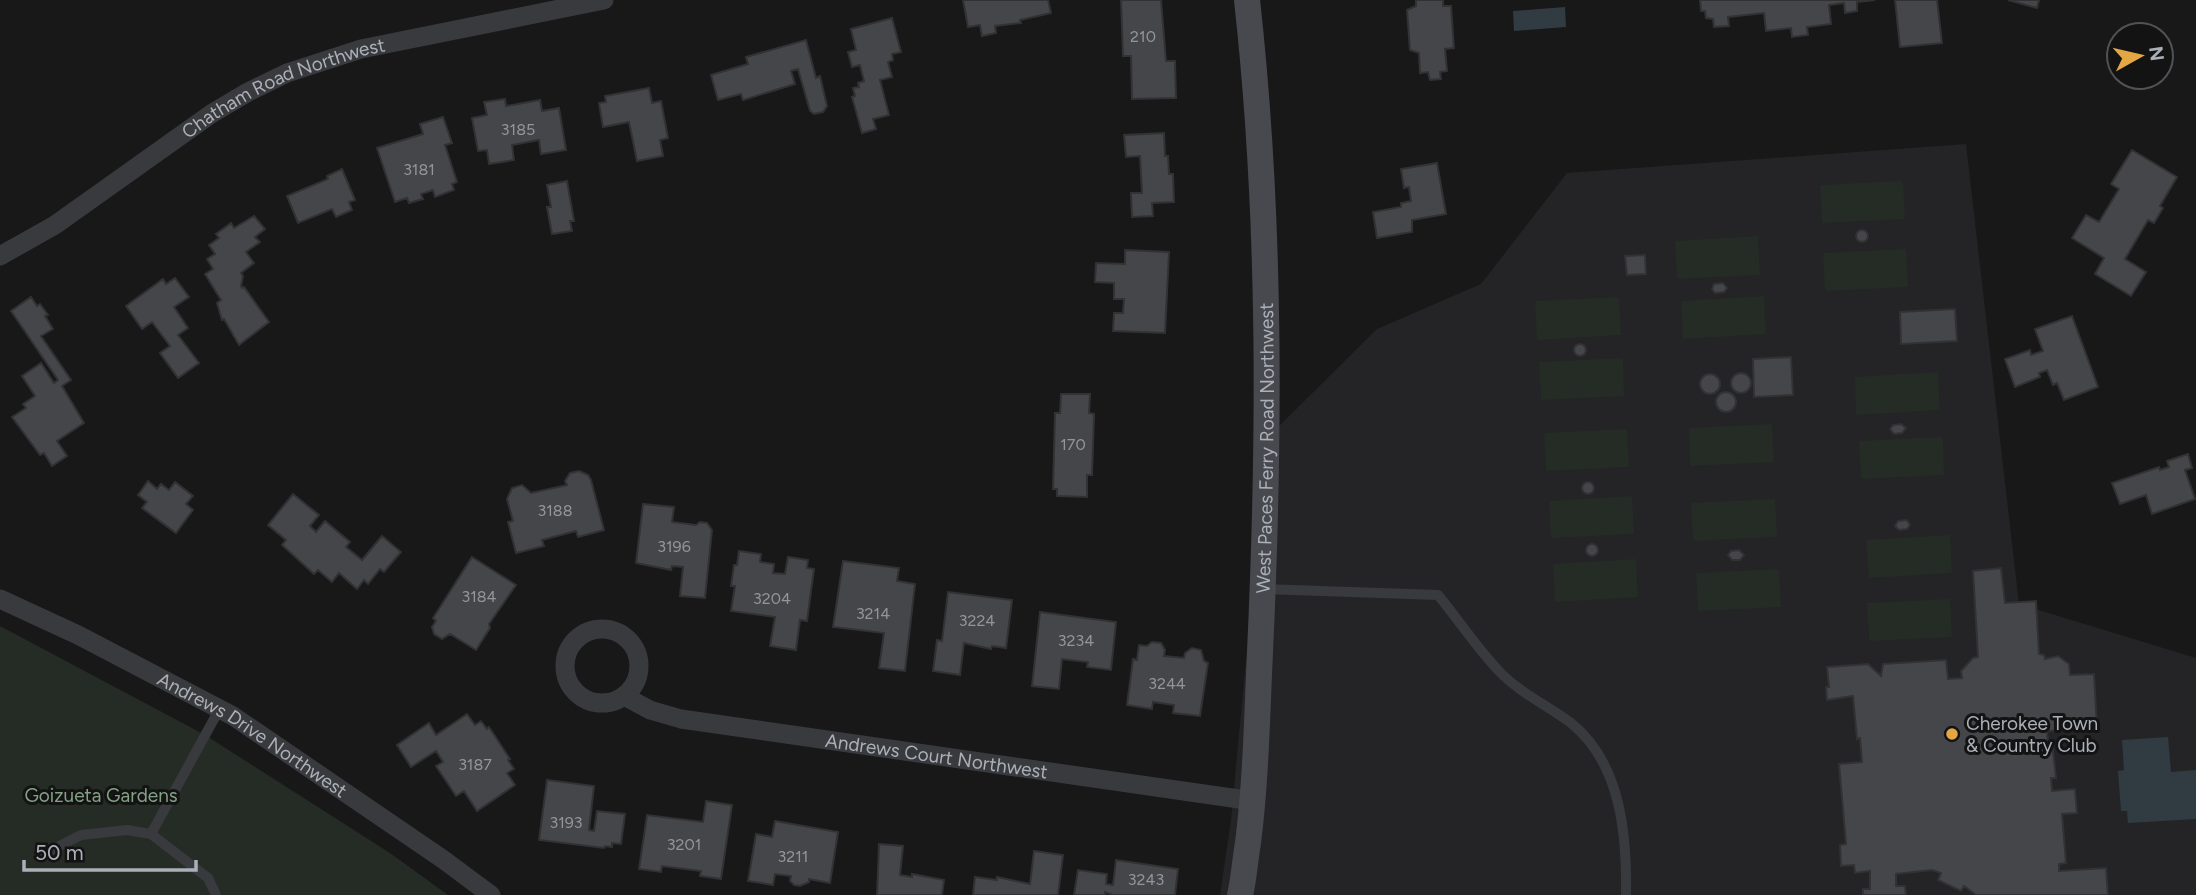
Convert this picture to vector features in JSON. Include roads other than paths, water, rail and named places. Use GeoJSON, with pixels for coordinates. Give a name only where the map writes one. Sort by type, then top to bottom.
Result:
{"type":"FeatureCollection","features":[{"type":"Feature","properties":{"kind":"main road","name":"West Paces Ferry Road Northwest"},"geometry":{"type":"LineString","coordinates":[[1240,895],[1253,801],[1263,589],[1265,308],[1260,158],[1247,0]]}},
{"type":"Feature","properties":{"kind":"street","name":"Chatham Road Northwest"},"geometry":{"type":"LineString","coordinates":[[0,256],[55,225],[211,114],[287,73],[361,49],[604,0]]}},
{"type":"Feature","properties":{"kind":"street","name":"Andrews Drive Northwest"},"geometry":{"type":"LineString","coordinates":[[0,599],[90,640],[220,708],[444,860],[491,895]]}},
{"type":"Feature","properties":{"kind":"street","name":"Andrews Court Northwest"},"geometry":{"type":"LineString","coordinates":[[624,696],[650,710],[681,719],[1253,801]]}},
{"type":"Feature","properties":{"kind":"lane"},"geometry":{"type":"LineString","coordinates":[[1263,589],[1438,595],[1498,671],[1572,724],[1591,743],[1613,785],[1620,810],[1626,895]]}},
{"type":"Feature","properties":{"kind":"lane"},"geometry":{"type":"LineString","coordinates":[[151,834],[220,708]]}},
{"type":"Feature","properties":{"kind":"lane"},"geometry":{"type":"LineString","coordinates":[[46,853],[81,835],[127,830],[151,834],[208,878],[216,895]]}},
{"type":"Feature","properties":{"kind":"place","name":"Cherokee Town & Country Club"},"geometry":{"type":"Point","coordinates":[1952,734]}},
{"type":"Feature","properties":{"kind":"park label","name":"Goizueta Gardens"},"geometry":{"type":"Point","coordinates":[101,795]}}]}
